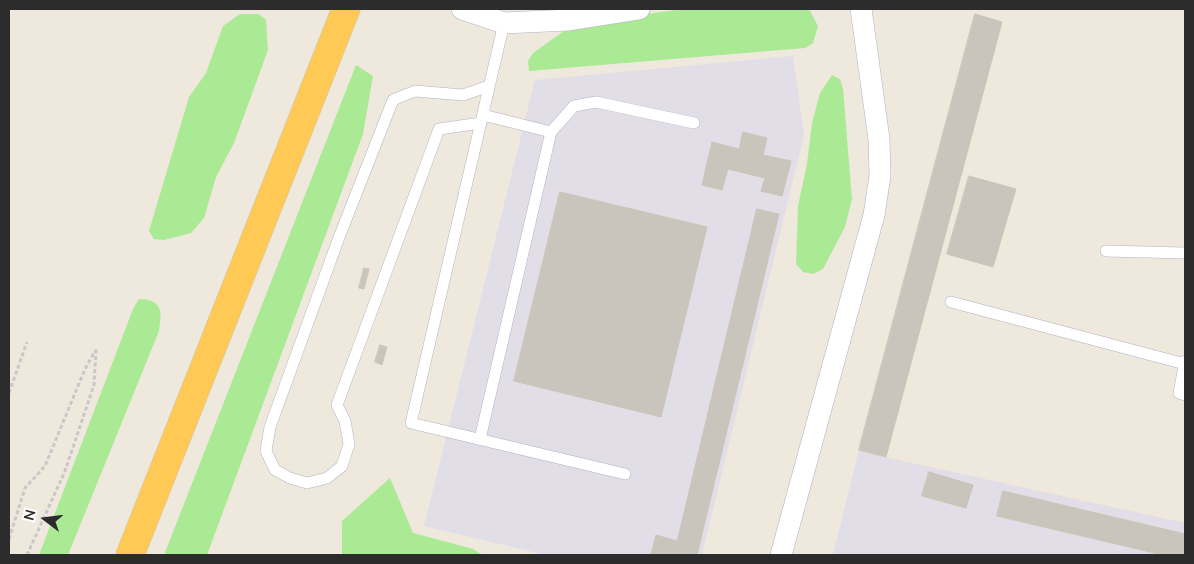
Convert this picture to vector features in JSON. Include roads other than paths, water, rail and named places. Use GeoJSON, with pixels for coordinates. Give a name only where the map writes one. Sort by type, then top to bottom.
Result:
{"type":"FeatureCollection","features":[{"type":"Feature","properties":{"kind":"highway"},"geometry":{"type":"LineString","coordinates":[[130,555],[346,9]]}},
{"type":"Feature","properties":{"kind":"street"},"geometry":{"type":"LineString","coordinates":[[462,9],[504,23],[569,20],[639,9]]}},
{"type":"Feature","properties":{"kind":"street"},"geometry":{"type":"LineString","coordinates":[[782,555],[874,215],[880,176],[880,139],[862,9]]}},
{"type":"Feature","properties":{"kind":"lane"},"geometry":{"type":"LineString","coordinates":[[504,23],[411,423],[625,474]]}},
{"type":"Feature","properties":{"kind":"lane"},"geometry":{"type":"LineString","coordinates":[[490,86],[464,95],[416,91],[393,100],[338,240],[270,427],[266,451],[275,470],[307,484],[327,478],[342,466],[349,444],[345,421],[337,405],[439,130],[482,119],[551,132]]}},
{"type":"Feature","properties":{"kind":"lane"},"geometry":{"type":"LineString","coordinates":[[480,439],[551,132],[574,106],[596,102],[694,123]]}},
{"type":"Feature","properties":{"kind":"lane"},"geometry":{"type":"LineString","coordinates":[[1106,251],[1185,253]]}},
{"type":"Feature","properties":{"kind":"lane"},"geometry":{"type":"LineString","coordinates":[[951,302],[1185,362],[1179,393],[1185,395]]}}]}
